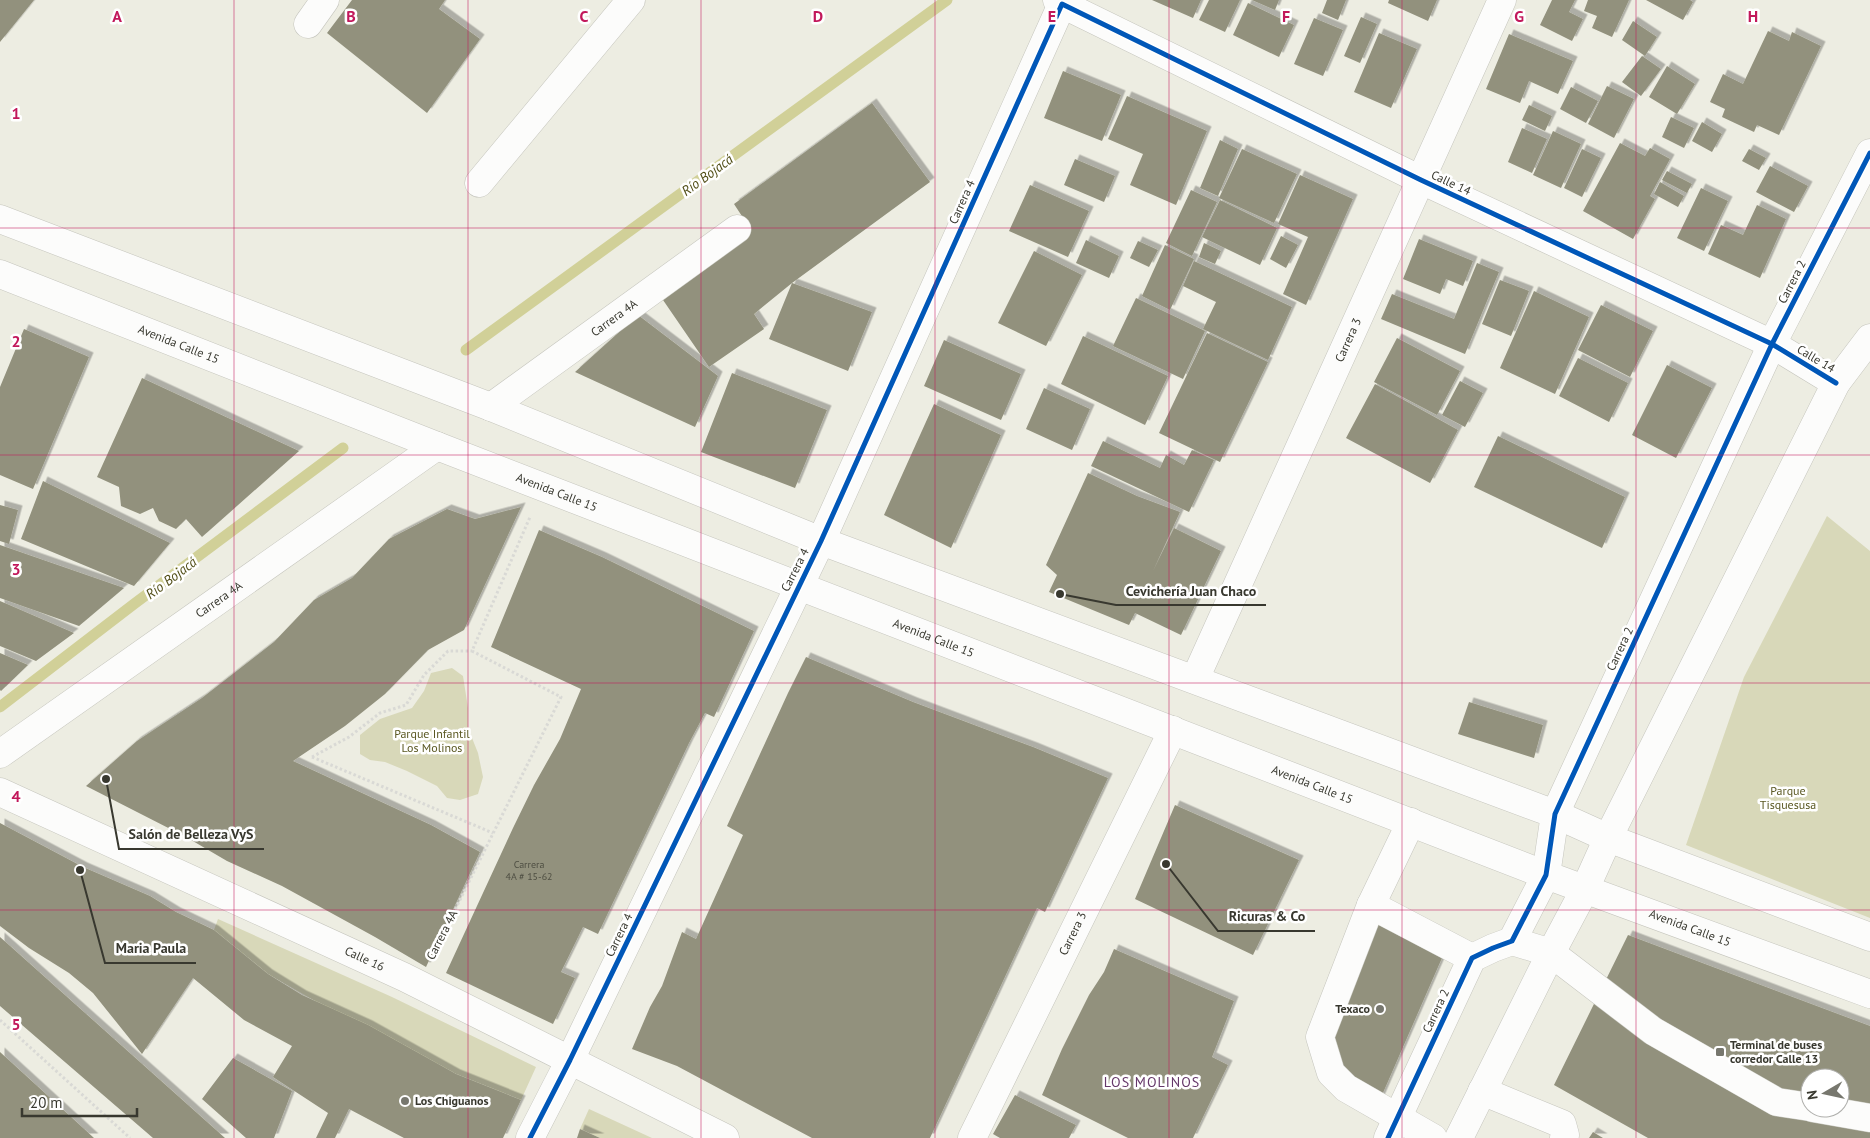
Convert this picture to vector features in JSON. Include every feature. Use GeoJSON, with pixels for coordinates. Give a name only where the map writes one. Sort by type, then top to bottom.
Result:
{"type":"FeatureCollection","features":[{"type":"Feature","properties":{"kind":"street"},"geometry":{"type":"LineString","coordinates":[[308,24],[325,0]]}},
{"type":"Feature","properties":{"kind":"street"},"geometry":{"type":"LineString","coordinates":[[479,183],[631,0]]}},
{"type":"Feature","properties":{"kind":"street","name":"Carrera 3"},"geometry":{"type":"LineString","coordinates":[[1194,679],[1502,0]]}},
{"type":"Feature","properties":{"kind":"street","name":"Calle 14"},"geometry":{"type":"LineString","coordinates":[[1060,2],[1421,180],[1772,344],[1836,383]]}},
{"type":"Feature","properties":{"kind":"street","name":"Carrera 4"},"geometry":{"type":"LineString","coordinates":[[530,1138],[570,1060],[798,585],[821,541],[1060,2]]}},
{"type":"Feature","properties":{"kind":"street","name":"Carrera 2"},"geometry":{"type":"LineString","coordinates":[[1512,941],[1546,875],[1556,814],[1772,344],[1870,153]]}},
{"type":"Feature","properties":{"kind":"street"},"geometry":{"type":"LineString","coordinates":[[0,219],[491,407],[821,541],[1556,814],[1608,838],[1870,936]]}},
{"type":"Feature","properties":{"kind":"street","name":"Carrera 4A"},"geometry":{"type":"LineString","coordinates":[[491,407],[737,229]]}},
{"type":"Feature","properties":{"kind":"street","name":"Avenida Calle 15"},"geometry":{"type":"LineString","coordinates":[[0,274],[407,435],[1546,875],[1870,994]]}},
{"type":"Feature","properties":{"kind":"street"},"geometry":{"type":"LineString","coordinates":[[1459,1138],[1585,890],[1608,838],[1836,383],[1870,338]]}},
{"type":"Feature","properties":{"kind":"street","name":"Carrera 4A"},"geometry":{"type":"LineString","coordinates":[[0,754],[437,446]]}},
{"type":"Feature","properties":{"kind":"street","name":"Carrera 3"},"geometry":{"type":"LineString","coordinates":[[972,1138],[1173,730]]}},
{"type":"Feature","properties":{"kind":"street","name":"Calle 16"},"geometry":{"type":"LineString","coordinates":[[0,792],[418,984],[725,1138]]}},
{"type":"Feature","properties":{"kind":"street"},"geometry":{"type":"LineString","coordinates":[[1411,822],[1371,905],[1320,1037],[1331,1072],[1346,1088],[1393,1128],[1434,1138]]}},
{"type":"Feature","properties":{"kind":"street"},"geometry":{"type":"LineString","coordinates":[[1371,905],[1472,958],[1512,941],[1552,952],[1652,1031],[1778,1102],[1800,1106]]}},
{"type":"Feature","properties":{"kind":"street","name":"Carrera 2"},"geometry":{"type":"LineString","coordinates":[[1393,1128],[1472,958]]}},
{"type":"Feature","properties":{"kind":"street"},"geometry":{"type":"LineString","coordinates":[[1482,1091],[1562,1124],[1565,1134],[1564,1138]]}},
{"type":"Feature","properties":{"kind":"street"},"geometry":{"type":"LineString","coordinates":[[1850,1115],[1870,1118]]}},
{"type":"Feature","properties":{"kind":"path"},"geometry":{"type":"LineString","coordinates":[[493,833],[312,757],[349,737],[380,713],[406,704],[424,675],[448,651],[472,651],[543,487]]}},
{"type":"Feature","properties":{"kind":"path"},"geometry":{"type":"LineString","coordinates":[[0,1020],[130,1138]]}},
{"type":"Feature","properties":{"kind":"green space","name":"Parque Tisquesusa"},"geometry":{"type":"Polygon","coordinates":[[[1827,516],[1870,551],[1870,918],[1686,845],[1744,677],[1827,516]]]}},
{"type":"Feature","properties":{"kind":"green space","name":"Parque Infantil Los Molinos"},"geometry":{"type":"Polygon","coordinates":[[[452,668],[463,676],[468,708],[468,728],[478,753],[483,777],[478,794],[460,800],[447,798],[437,786],[407,771],[385,762],[370,760],[360,754],[360,735],[380,719],[412,708],[424,691],[431,673],[452,668]]]}},
{"type":"Feature","properties":{"kind":"green space"},"geometry":{"type":"Polygon","coordinates":[[[218,919],[392,997],[536,1067],[521,1100],[456,1074],[317,1002],[268,974],[214,930],[218,919]]]}},
{"type":"Feature","properties":{"kind":"green space"},"geometry":{"type":"Polygon","coordinates":[[[589,1109],[652,1138],[600,1138],[580,1129],[589,1109]]]}},
{"type":"Feature","properties":{"kind":"building"},"geometry":{"type":"Polygon","coordinates":[[[0,0],[34,0],[0,42],[0,0]]]}},
{"type":"Feature","properties":{"kind":"building"},"geometry":{"type":"Polygon","coordinates":[[[352,0],[445,0],[439,9],[480,39],[427,113],[327,33],[352,0]]]}},
{"type":"Feature","properties":{"kind":"building"},"geometry":{"type":"Polygon","coordinates":[[[1152,0],[1201,0],[1193,18],[1152,0]]]}},
{"type":"Feature","properties":{"kind":"building"},"geometry":{"type":"Polygon","coordinates":[[[1209,0],[1240,0],[1225,32],[1199,20],[1209,0]]]}},
{"type":"Feature","properties":{"kind":"building"},"geometry":{"type":"Polygon","coordinates":[[[1252,0],[1279,0],[1275,10],[1252,0]]]}},
{"type":"Feature","properties":{"kind":"building"},"geometry":{"type":"Polygon","coordinates":[[[1327,0],[1346,0],[1338,20],[1322,13],[1327,0]]]}},
{"type":"Feature","properties":{"kind":"building"},"geometry":{"type":"Polygon","coordinates":[[[1389,0],[1437,0],[1428,21],[1388,3],[1389,0]]]}},
{"type":"Feature","properties":{"kind":"building"},"geometry":{"type":"Polygon","coordinates":[[[1552,0],[1575,0],[1569,12],[1583,19],[1572,41],[1540,25],[1552,0]]]}},
{"type":"Feature","properties":{"kind":"building"},"geometry":{"type":"Polygon","coordinates":[[[1588,0],[1629,0],[1612,37],[1592,28],[1597,16],[1584,11],[1588,0]]]}},
{"type":"Feature","properties":{"kind":"building"},"geometry":{"type":"Polygon","coordinates":[[[1646,0],[1690,0],[1693,2],[1683,20],[1646,0]]]}},
{"type":"Feature","properties":{"kind":"building"},"geometry":{"type":"Polygon","coordinates":[[[1248,3],[1294,25],[1279,57],[1233,35],[1248,3]]]}},
{"type":"Feature","properties":{"kind":"building"},"geometry":{"type":"Polygon","coordinates":[[[1361,17],[1377,24],[1360,63],[1344,56],[1361,17]]]}},
{"type":"Feature","properties":{"kind":"building"},"geometry":{"type":"Polygon","coordinates":[[[1314,18],[1343,30],[1323,76],[1294,64],[1314,18]]]}},
{"type":"Feature","properties":{"kind":"building"},"geometry":{"type":"Polygon","coordinates":[[[1633,21],[1657,37],[1645,56],[1622,40],[1633,21]]]}},
{"type":"Feature","properties":{"kind":"building"},"geometry":{"type":"Polygon","coordinates":[[[1768,31],[1789,41],[1792,32],[1821,46],[1779,135],[1757,125],[1754,132],[1722,117],[1725,109],[1710,102],[1723,74],[1743,84],[1768,31]]]}},
{"type":"Feature","properties":{"kind":"building"},"geometry":{"type":"Polygon","coordinates":[[[1379,33],[1417,49],[1391,108],[1354,92],[1379,33]]]}},
{"type":"Feature","properties":{"kind":"building"},"geometry":{"type":"Polygon","coordinates":[[[1509,34],[1573,61],[1558,94],[1529,81],[1520,103],[1486,89],[1509,34]]]}},
{"type":"Feature","properties":{"kind":"building"},"geometry":{"type":"Polygon","coordinates":[[[1642,56],[1661,69],[1641,96],[1622,82],[1642,56]]]}},
{"type":"Feature","properties":{"kind":"building"},"geometry":{"type":"Polygon","coordinates":[[[1667,66],[1695,84],[1677,114],[1649,97],[1667,66]]]}},
{"type":"Feature","properties":{"kind":"building"},"geometry":{"type":"Polygon","coordinates":[[[1063,71],[1121,95],[1102,141],[1044,118],[1063,71]]]}},
{"type":"Feature","properties":{"kind":"building"},"geometry":{"type":"Polygon","coordinates":[[[1607,86],[1634,99],[1614,138],[1588,124],[1607,86]]]}},
{"type":"Feature","properties":{"kind":"building"},"geometry":{"type":"Polygon","coordinates":[[[1571,87],[1598,101],[1586,123],[1560,109],[1571,87]]]}},
{"type":"Feature","properties":{"kind":"building"},"geometry":{"type":"Polygon","coordinates":[[[1127,96],[1207,131],[1176,205],[1130,185],[1143,154],[1108,139],[1127,96]]]}},
{"type":"Feature","properties":{"kind":"building"},"geometry":{"type":"Polygon","coordinates":[[[872,103],[930,182],[792,283],[754,314],[764,329],[709,367],[663,300],[714,263],[751,230],[734,204],[872,103]]]}},
{"type":"Feature","properties":{"kind":"building"},"geometry":{"type":"Polygon","coordinates":[[[1529,105],[1552,116],[1545,131],[1522,120],[1529,105]]]}},
{"type":"Feature","properties":{"kind":"building"},"geometry":{"type":"Polygon","coordinates":[[[1671,117],[1694,128],[1684,148],[1662,137],[1671,117]]]}},
{"type":"Feature","properties":{"kind":"building"},"geometry":{"type":"Polygon","coordinates":[[[1702,122],[1722,134],[1712,152],[1692,141],[1702,122]]]}},
{"type":"Feature","properties":{"kind":"building"},"geometry":{"type":"Polygon","coordinates":[[[1522,128],[1547,139],[1532,173],[1508,162],[1522,128]]]}},
{"type":"Feature","properties":{"kind":"building"},"geometry":{"type":"Polygon","coordinates":[[[1553,131],[1581,144],[1561,188],[1533,175],[1553,131]]]}},
{"type":"Feature","properties":{"kind":"building"},"geometry":{"type":"Polygon","coordinates":[[[1220,140],[1238,149],[1218,196],[1200,188],[1220,140]]]}},
{"type":"Feature","properties":{"kind":"building"},"geometry":{"type":"Polygon","coordinates":[[[1620,143],[1645,156],[1650,148],[1670,159],[1650,196],[1655,199],[1633,239],[1583,211],[1620,143]]]}},
{"type":"Feature","properties":{"kind":"building"},"geometry":{"type":"Polygon","coordinates":[[[1242,149],[1297,174],[1274,223],[1219,198],[1242,149]]]}},
{"type":"Feature","properties":{"kind":"building"},"geometry":{"type":"Polygon","coordinates":[[[1582,149],[1601,158],[1582,197],[1564,188],[1582,149]]]}},
{"type":"Feature","properties":{"kind":"building"},"geometry":{"type":"Polygon","coordinates":[[[1749,149],[1766,158],[1759,170],[1742,161],[1749,149]]]}},
{"type":"Feature","properties":{"kind":"building"},"geometry":{"type":"Polygon","coordinates":[[[1075,159],[1115,176],[1104,202],[1064,185],[1075,159]]]}},
{"type":"Feature","properties":{"kind":"building"},"geometry":{"type":"Polygon","coordinates":[[[1770,166],[1808,186],[1794,212],[1756,192],[1770,166]]]}},
{"type":"Feature","properties":{"kind":"building"},"geometry":{"type":"Polygon","coordinates":[[[1667,171],[1692,184],[1687,193],[1662,180],[1667,171]]]}},
{"type":"Feature","properties":{"kind":"building"},"geometry":{"type":"Polygon","coordinates":[[[1300,175],[1353,199],[1306,305],[1283,294],[1308,237],[1278,224],[1300,175]]]}},
{"type":"Feature","properties":{"kind":"building"},"geometry":{"type":"Polygon","coordinates":[[[1660,182],[1684,196],[1678,207],[1654,194],[1660,182]]]}},
{"type":"Feature","properties":{"kind":"building"},"geometry":{"type":"Polygon","coordinates":[[[1030,185],[1089,211],[1068,257],[1009,231],[1030,185]]]}},
{"type":"Feature","properties":{"kind":"building"},"geometry":{"type":"Polygon","coordinates":[[[1701,188],[1728,201],[1704,251],[1677,238],[1701,188]]]}},
{"type":"Feature","properties":{"kind":"building"},"geometry":{"type":"Polygon","coordinates":[[[1191,190],[1217,202],[1192,256],[1166,243],[1191,190]]]}},
{"type":"Feature","properties":{"kind":"building"},"geometry":{"type":"Polygon","coordinates":[[[1220,200],[1277,228],[1260,265],[1202,237],[1220,200]]]}},
{"type":"Feature","properties":{"kind":"building"},"geometry":{"type":"Polygon","coordinates":[[[1757,205],[1786,219],[1760,278],[1708,254],[1721,225],[1743,235],[1757,205]]]}},
{"type":"Feature","properties":{"kind":"building"},"geometry":{"type":"Polygon","coordinates":[[[1281,236],[1298,245],[1286,268],[1270,259],[1281,236]]]}},
{"type":"Feature","properties":{"kind":"building"},"geometry":{"type":"Polygon","coordinates":[[[1419,239],[1473,261],[1463,286],[1446,279],[1440,294],[1403,279],[1419,239]]]}},
{"type":"Feature","properties":{"kind":"building"},"geometry":{"type":"Polygon","coordinates":[[[1086,240],[1119,256],[1109,278],[1076,263],[1086,240]]]}},
{"type":"Feature","properties":{"kind":"building"},"geometry":{"type":"Polygon","coordinates":[[[1138,241],[1158,250],[1149,267],[1130,258],[1138,241]]]}},
{"type":"Feature","properties":{"kind":"building"},"geometry":{"type":"Polygon","coordinates":[[[1204,243],[1221,251],[1215,264],[1199,257],[1204,243]]]}},
{"type":"Feature","properties":{"kind":"building"},"geometry":{"type":"Polygon","coordinates":[[[1165,245],[1194,259],[1170,310],[1142,296],[1165,245]]]}},
{"type":"Feature","properties":{"kind":"building"},"geometry":{"type":"Polygon","coordinates":[[[1034,251],[1082,275],[1046,346],[998,323],[1034,251]]]}},
{"type":"Feature","properties":{"kind":"building"},"geometry":{"type":"Polygon","coordinates":[[[1194,261],[1292,307],[1268,360],[1203,329],[1216,302],[1183,286],[1194,261]]]}},
{"type":"Feature","properties":{"kind":"building"},"geometry":{"type":"Polygon","coordinates":[[[1477,263],[1499,272],[1465,354],[1381,319],[1392,294],[1454,319],[1477,263]]]}},
{"type":"Feature","properties":{"kind":"building"},"geometry":{"type":"Polygon","coordinates":[[[1500,280],[1529,291],[1511,336],[1482,324],[1500,280]]]}},
{"type":"Feature","properties":{"kind":"building"},"geometry":{"type":"Polygon","coordinates":[[[792,283],[872,312],[848,371],[769,339],[792,283]]]}},
{"type":"Feature","properties":{"kind":"building"},"geometry":{"type":"Polygon","coordinates":[[[1534,291],[1589,317],[1555,394],[1500,368],[1534,291]]]}},
{"type":"Feature","properties":{"kind":"building"},"geometry":{"type":"Polygon","coordinates":[[[1136,298],[1205,331],[1183,379],[1113,346],[1136,298]]]}},
{"type":"Feature","properties":{"kind":"building"},"geometry":{"type":"Polygon","coordinates":[[[1601,305],[1653,331],[1630,377],[1578,350],[1601,305]]]}},
{"type":"Feature","properties":{"kind":"building"},"geometry":{"type":"Polygon","coordinates":[[[638,315],[718,376],[695,427],[575,372],[638,315]]]}},
{"type":"Feature","properties":{"kind":"building"},"geometry":{"type":"Polygon","coordinates":[[[24,329],[89,357],[33,489],[0,475],[0,387],[24,329]]]}},
{"type":"Feature","properties":{"kind":"building"},"geometry":{"type":"Polygon","coordinates":[[[1207,333],[1268,362],[1220,462],[1159,433],[1207,333]]]}},
{"type":"Feature","properties":{"kind":"building"},"geometry":{"type":"Polygon","coordinates":[[[1083,336],[1168,376],[1145,425],[1061,384],[1083,336]]]}},
{"type":"Feature","properties":{"kind":"building"},"geometry":{"type":"Polygon","coordinates":[[[1397,338],[1460,371],[1437,415],[1374,382],[1397,338]]]}},
{"type":"Feature","properties":{"kind":"building"},"geometry":{"type":"Polygon","coordinates":[[[944,340],[1021,374],[1001,420],[924,386],[944,340]]]}},
{"type":"Feature","properties":{"kind":"building"},"geometry":{"type":"Polygon","coordinates":[[[1578,358],[1628,383],[1609,422],[1559,396],[1578,358]]]}},
{"type":"Feature","properties":{"kind":"building"},"geometry":{"type":"Polygon","coordinates":[[[1667,365],[1712,388],[1676,458],[1632,435],[1667,365]]]}},
{"type":"Feature","properties":{"kind":"building"},"geometry":{"type":"Polygon","coordinates":[[[732,373],[827,410],[795,488],[701,452],[732,373]]]}},
{"type":"Feature","properties":{"kind":"building"},"geometry":{"type":"Polygon","coordinates":[[[142,378],[299,451],[202,537],[186,519],[176,529],[159,521],[153,508],[140,514],[121,506],[119,487],[97,477],[142,378]]]}},
{"type":"Feature","properties":{"kind":"building"},"geometry":{"type":"Polygon","coordinates":[[[1460,381],[1483,393],[1465,427],[1442,415],[1460,381]]]}},
{"type":"Feature","properties":{"kind":"building"},"geometry":{"type":"Polygon","coordinates":[[[1375,384],[1458,430],[1430,483],[1346,438],[1375,384]]]}},
{"type":"Feature","properties":{"kind":"building"},"geometry":{"type":"Polygon","coordinates":[[[1044,388],[1090,409],[1072,450],[1026,429],[1044,388]]]}},
{"type":"Feature","properties":{"kind":"building"},"geometry":{"type":"Polygon","coordinates":[[[934,404],[1001,435],[951,548],[884,515],[934,404]]]}},
{"type":"Feature","properties":{"kind":"building"},"geometry":{"type":"Polygon","coordinates":[[[1498,436],[1625,497],[1602,548],[1474,487],[1498,436]]]}},
{"type":"Feature","properties":{"kind":"building"},"geometry":{"type":"Polygon","coordinates":[[[1103,441],[1160,468],[1166,455],[1184,465],[1192,450],[1214,460],[1189,512],[1091,466],[1103,441]]]}},
{"type":"Feature","properties":{"kind":"building"},"geometry":{"type":"Polygon","coordinates":[[[1088,473],[1137,496],[1180,512],[1153,571],[1174,528],[1221,551],[1181,635],[1135,613],[1129,625],[1049,592],[1057,575],[1046,565],[1088,473]]]}},
{"type":"Feature","properties":{"kind":"building"},"geometry":{"type":"Polygon","coordinates":[[[43,481],[170,543],[134,586],[21,539],[43,481]]]}},
{"type":"Feature","properties":{"kind":"building"},"geometry":{"type":"Polygon","coordinates":[[[0,505],[18,510],[9,544],[0,541],[0,505]]]}},
{"type":"Feature","properties":{"kind":"building"},"geometry":{"type":"Polygon","coordinates":[[[521,507],[464,630],[428,650],[385,694],[345,726],[293,761],[431,825],[480,852],[426,967],[282,886],[227,861],[186,837],[86,786],[137,741],[202,698],[274,642],[314,600],[352,578],[389,539],[447,509],[475,519],[521,507]]]}},
{"type":"Feature","properties":{"kind":"building"},"geometry":{"type":"Polygon","coordinates":[[[539,530],[602,557],[754,631],[714,717],[705,713],[689,743],[598,934],[583,927],[561,972],[575,978],[553,1024],[446,973],[513,828],[534,785],[560,739],[581,689],[491,647],[539,530]]]}},
{"type":"Feature","properties":{"kind":"building"},"geometry":{"type":"Polygon","coordinates":[[[0,545],[124,588],[79,626],[0,598],[0,545]]]}},
{"type":"Feature","properties":{"kind":"building"},"geometry":{"type":"Polygon","coordinates":[[[0,601],[74,633],[36,661],[0,646],[0,601]]]}},
{"type":"Feature","properties":{"kind":"building"},"geometry":{"type":"Polygon","coordinates":[[[0,653],[28,665],[1,691],[0,690],[0,653]]]}},
{"type":"Feature","properties":{"kind":"building"},"geometry":{"type":"Polygon","coordinates":[[[806,657],[913,702],[1033,747],[1108,778],[1045,912],[1037,908],[930,1138],[812,1138],[677,1066],[632,1049],[650,1007],[662,986],[682,932],[696,939],[743,835],[727,826],[806,657]]]}},
{"type":"Feature","properties":{"kind":"building"},"geometry":{"type":"Polygon","coordinates":[[[1469,702],[1543,725],[1534,758],[1458,734],[1469,702]]]}},
{"type":"Feature","properties":{"kind":"building"},"geometry":{"type":"Polygon","coordinates":[[[1175,805],[1299,860],[1253,955],[1135,899],[1175,805]]]}},
{"type":"Feature","properties":{"kind":"building"},"geometry":{"type":"Polygon","coordinates":[[[0,823],[83,867],[150,896],[176,912],[214,930],[268,974],[302,995],[368,1025],[456,1074],[521,1100],[503,1138],[404,1138],[349,1109],[335,1138],[316,1138],[328,1113],[273,1077],[292,1046],[244,1020],[193,978],[142,1054],[93,993],[69,973],[29,948],[0,926],[0,823]]]}},
{"type":"Feature","properties":{"kind":"building","name":"Texaco"},"geometry":{"type":"Polygon","coordinates":[[[1376,915],[1445,951],[1379,1102],[1319,1067],[1376,915]]]}},
{"type":"Feature","properties":{"kind":"building","name":"Terminal de buses corredor Calle 13"},"geometry":{"type":"Polygon","coordinates":[[[1628,935],[1870,1026],[1870,1138],[1648,1138],[1554,1085],[1628,935]]]}},
{"type":"Feature","properties":{"kind":"building"},"geometry":{"type":"Polygon","coordinates":[[[0,937],[225,1138],[153,1138],[0,1006],[0,937]]]}},
{"type":"Feature","properties":{"kind":"building"},"geometry":{"type":"Polygon","coordinates":[[[1114,949],[1234,1001],[1212,1057],[1228,1065],[1193,1138],[1128,1138],[1042,1095],[1062,1049],[1089,995],[1104,972],[1114,949]]]}},
{"type":"Feature","properties":{"kind":"building"},"geometry":{"type":"Polygon","coordinates":[[[0,1052],[94,1138],[0,1138],[0,1052]]]}},
{"type":"Feature","properties":{"kind":"building"},"geometry":{"type":"Polygon","coordinates":[[[233,1058],[292,1091],[274,1138],[246,1138],[202,1099],[233,1058]]]}},
{"type":"Feature","properties":{"kind":"building"},"geometry":{"type":"Polygon","coordinates":[[[1015,1095],[1076,1125],[1069,1138],[1000,1138],[993,1134],[1015,1095]]]}},
{"type":"Feature","properties":{"kind":"building"},"geometry":{"type":"Polygon","coordinates":[[[580,1129],[600,1138],[577,1138],[580,1129]]]}},
{"type":"Feature","properties":{"kind":"building"},"geometry":{"type":"Polygon","coordinates":[[[1593,1132],[1603,1138],[1589,1138],[1593,1132]]]}},
{"type":"Feature","properties":{"kind":"waterway","name":"Río Bojacá"},"geometry":{"type":"LineString","coordinates":[[466,350],[947,0]]}},
{"type":"Feature","properties":{"kind":"waterway","name":"Río Bojacá"},"geometry":{"type":"LineString","coordinates":[[0,707],[343,448]]}},
{"type":"Feature","properties":{"kind":"cycle path"},"geometry":{"type":"LineString","coordinates":[[530,1138],[570,1060],[821,541],[1062,4],[1421,180],[1772,344],[1836,383]]}},
{"type":"Feature","properties":{"kind":"cycle path"},"geometry":{"type":"LineString","coordinates":[[1388,1138],[1472,958],[1512,941],[1546,875],[1555,814],[1772,344],[1870,153]]}},
{"type":"Feature","properties":{"kind":"place","name":"Cevichería Juan Chaco"},"geometry":{"type":"Point","coordinates":[1060,594]}},
{"type":"Feature","properties":{"kind":"place","name":"Salón de Belleza VyS"},"geometry":{"type":"Point","coordinates":[106,779]}},
{"type":"Feature","properties":{"kind":"place","name":"Ricuras & Co"},"geometry":{"type":"Point","coordinates":[1166,864]}},
{"type":"Feature","properties":{"kind":"place","name":"Maria Paula"},"geometry":{"type":"Point","coordinates":[80,870]}},
{"type":"Feature","properties":{"kind":"place","name":"Texaco"},"geometry":{"type":"Point","coordinates":[1380,1009]}},
{"type":"Feature","properties":{"kind":"place","name":"Terminal de buses corredor Calle 13"},"geometry":{"type":"Point","coordinates":[1720,1052]}},
{"type":"Feature","properties":{"kind":"place","name":"Los Chiguanos"},"geometry":{"type":"Point","coordinates":[405,1101]}},
{"type":"Feature","properties":{"kind":"district","name":"LOS MOLINOS"},"geometry":{"type":"Point","coordinates":[1152,1082]}}]}
